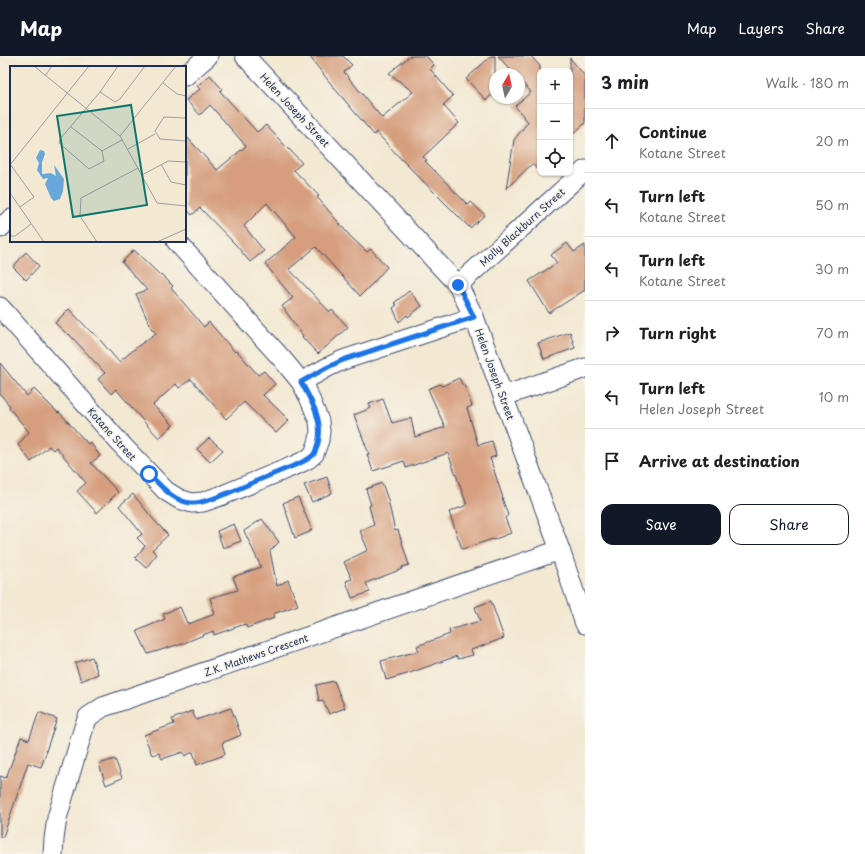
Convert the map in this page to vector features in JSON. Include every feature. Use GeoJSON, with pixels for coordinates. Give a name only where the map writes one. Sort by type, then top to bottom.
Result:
{"type":"FeatureCollection","features":[{"type":"Feature","properties":{"kind":"street"},"geometry":{"type":"LineString","coordinates":[[186,75],[208,56]]}},
{"type":"Feature","properties":{"kind":"street","name":"Helen Joseph Street"},"geometry":{"type":"LineString","coordinates":[[245,56],[458,285],[474,317],[504,396],[584,618]]}},
{"type":"Feature","properties":{"kind":"street","name":"Molly Blackburn Street"},"geometry":{"type":"LineString","coordinates":[[458,285],[585,170]]}},
{"type":"Feature","properties":{"kind":"street"},"geometry":{"type":"LineString","coordinates":[[0,228],[10,220]]}},
{"type":"Feature","properties":{"kind":"street","name":"Kotane Street"},"geometry":{"type":"LineString","coordinates":[[0,307],[119,442],[166,491],[179,499],[192,503],[203,502],[308,459],[314,454],[317,448],[320,431],[319,421],[301,382],[177,242]]}},
{"type":"Feature","properties":{"kind":"street"},"geometry":{"type":"LineString","coordinates":[[301,382],[343,360],[474,317]]}},
{"type":"Feature","properties":{"kind":"street"},"geometry":{"type":"LineString","coordinates":[[504,396],[585,368]]}},
{"type":"Feature","properties":{"kind":"street","name":"Z.K. Mathews Crescent"},"geometry":{"type":"LineString","coordinates":[[54,854],[54,839],[57,818],[84,726],[88,717],[103,707],[560,550]]}},
{"type":"Feature","properties":{"kind":"building"},"geometry":{"type":"Polygon","coordinates":[[[309,56],[343,56],[352,65],[344,72],[382,118],[413,92],[389,73],[410,56],[426,56],[434,65],[430,69],[453,96],[443,105],[459,123],[423,157],[427,160],[425,161],[468,205],[471,202],[485,215],[470,228],[376,132],[374,135],[309,56]]]}},
{"type":"Feature","properties":{"kind":"building"},"geometry":{"type":"Polygon","coordinates":[[[491,56],[495,56],[495,68],[489,68],[489,97],[486,100],[466,79],[491,56]]]}},
{"type":"Feature","properties":{"kind":"building"},"geometry":{"type":"Polygon","coordinates":[[[498,56],[531,56],[540,66],[540,68],[537,68],[537,168],[532,164],[506,189],[514,140],[528,122],[515,106],[517,104],[525,104],[525,97],[531,92],[525,86],[525,68],[509,68],[498,56]]]}},
{"type":"Feature","properties":{"kind":"building"},"geometry":{"type":"Polygon","coordinates":[[[570,58],[585,76],[585,123],[573,134],[573,68],[570,68],[570,58]]]}},
{"type":"Feature","properties":{"kind":"building"},"geometry":{"type":"Polygon","coordinates":[[[210,75],[222,89],[220,91],[257,132],[266,125],[302,163],[294,170],[319,196],[317,197],[350,236],[367,252],[371,249],[387,267],[360,296],[316,247],[289,269],[330,312],[332,310],[348,327],[318,354],[302,337],[303,336],[282,306],[293,298],[265,264],[296,237],[267,203],[244,226],[264,251],[250,262],[235,244],[200,208],[192,215],[186,208],[186,136],[217,170],[246,146],[210,105],[200,115],[186,100],[200,89],[197,86],[210,75]]]}},
{"type":"Feature","properties":{"kind":"building"},"geometry":{"type":"Polygon","coordinates":[[[567,243],[574,252],[585,245],[585,290],[549,313],[529,281],[557,263],[551,255],[567,243]]]}},
{"type":"Feature","properties":{"kind":"building"},"geometry":{"type":"Polygon","coordinates":[[[134,250],[173,286],[171,288],[204,327],[209,322],[235,352],[237,351],[258,375],[264,371],[275,384],[263,395],[289,420],[276,433],[244,402],[226,419],[191,379],[179,388],[176,384],[153,405],[173,425],[159,438],[116,389],[111,394],[98,379],[105,373],[69,334],[68,335],[55,323],[69,309],[92,333],[93,332],[119,362],[156,333],[151,328],[136,294],[147,290],[122,262],[134,250]]]}},
{"type":"Feature","properties":{"kind":"building"},"geometry":{"type":"Polygon","coordinates":[[[26,252],[39,266],[26,280],[13,267],[26,252]]]}},
{"type":"Feature","properties":{"kind":"building"},"geometry":{"type":"Polygon","coordinates":[[[409,291],[422,306],[399,322],[393,308],[397,305],[394,303],[409,291]]]}},
{"type":"Feature","properties":{"kind":"building"},"geometry":{"type":"Polygon","coordinates":[[[570,332],[575,348],[544,359],[538,343],[570,332]]]}},
{"type":"Feature","properties":{"kind":"building"},"geometry":{"type":"Polygon","coordinates":[[[0,363],[27,396],[34,389],[58,413],[59,412],[88,444],[90,442],[100,456],[91,463],[118,492],[97,513],[77,491],[86,483],[56,447],[53,450],[49,446],[31,462],[18,445],[29,432],[9,408],[10,406],[0,394],[0,363]]]}},
{"type":"Feature","properties":{"kind":"building"},"geometry":{"type":"Polygon","coordinates":[[[459,378],[463,386],[464,385],[472,406],[467,408],[478,445],[492,441],[496,456],[490,458],[508,515],[505,518],[511,533],[462,549],[449,512],[467,505],[448,453],[406,468],[404,461],[373,471],[367,454],[369,454],[354,415],[371,408],[369,404],[383,399],[392,423],[411,418],[415,437],[445,427],[428,389],[440,384],[442,386],[459,378]]]}},
{"type":"Feature","properties":{"kind":"building"},"geometry":{"type":"Polygon","coordinates":[[[209,438],[223,450],[210,462],[197,449],[209,438]]]}},
{"type":"Feature","properties":{"kind":"building"},"geometry":{"type":"Polygon","coordinates":[[[327,477],[332,493],[312,502],[304,485],[327,477]]]}},
{"type":"Feature","properties":{"kind":"building"},"geometry":{"type":"Polygon","coordinates":[[[382,483],[388,500],[395,531],[398,530],[409,565],[366,583],[370,592],[352,598],[346,581],[352,579],[344,562],[368,550],[360,531],[374,525],[369,506],[371,505],[366,489],[382,483]]]}},
{"type":"Feature","properties":{"kind":"building"},"geometry":{"type":"Polygon","coordinates":[[[133,494],[168,535],[152,550],[157,554],[146,568],[135,558],[145,546],[137,538],[142,534],[119,506],[133,494]]]}},
{"type":"Feature","properties":{"kind":"building"},"geometry":{"type":"Polygon","coordinates":[[[298,497],[312,530],[295,538],[283,503],[298,497]]]}},
{"type":"Feature","properties":{"kind":"building"},"geometry":{"type":"Polygon","coordinates":[[[262,519],[279,542],[270,551],[277,586],[288,580],[298,605],[273,614],[274,618],[247,628],[245,624],[214,635],[213,631],[177,646],[148,654],[137,631],[165,619],[163,614],[180,607],[188,624],[215,614],[210,598],[238,590],[233,577],[261,567],[244,531],[262,519]]]}},
{"type":"Feature","properties":{"kind":"building"},"geometry":{"type":"Polygon","coordinates":[[[234,524],[241,541],[223,548],[217,531],[234,524]]]}},
{"type":"Feature","properties":{"kind":"building"},"geometry":{"type":"Polygon","coordinates":[[[491,601],[504,638],[471,650],[473,655],[458,659],[457,656],[386,680],[381,661],[419,651],[417,646],[450,634],[449,630],[480,621],[475,607],[491,601]]]}},
{"type":"Feature","properties":{"kind":"building"},"geometry":{"type":"Polygon","coordinates":[[[92,657],[98,674],[81,681],[75,663],[92,657]]]}},
{"type":"Feature","properties":{"kind":"building"},"geometry":{"type":"Polygon","coordinates":[[[334,681],[345,708],[329,714],[323,700],[319,701],[316,685],[334,681]]]}},
{"type":"Feature","properties":{"kind":"building"},"geometry":{"type":"Polygon","coordinates":[[[231,708],[241,735],[222,743],[224,755],[197,765],[193,752],[185,756],[183,752],[162,759],[159,753],[152,755],[144,735],[174,724],[172,719],[192,711],[196,720],[231,708]]]}},
{"type":"Feature","properties":{"kind":"building"},"geometry":{"type":"Polygon","coordinates":[[[39,712],[57,719],[41,767],[28,763],[3,837],[0,837],[0,776],[6,778],[21,737],[29,740],[39,712]]]}},
{"type":"Feature","properties":{"kind":"building"},"geometry":{"type":"Polygon","coordinates":[[[115,759],[122,778],[106,785],[99,764],[115,759]]]}},
{"type":"Feature","properties":{"kind":"route"},"geometry":{"type":"LineString","coordinates":[[149,474],[166,491],[179,499],[192,503],[203,502],[308,459],[314,454],[317,448],[320,431],[319,421],[301,382],[343,360],[474,317],[458,285]]}}]}
